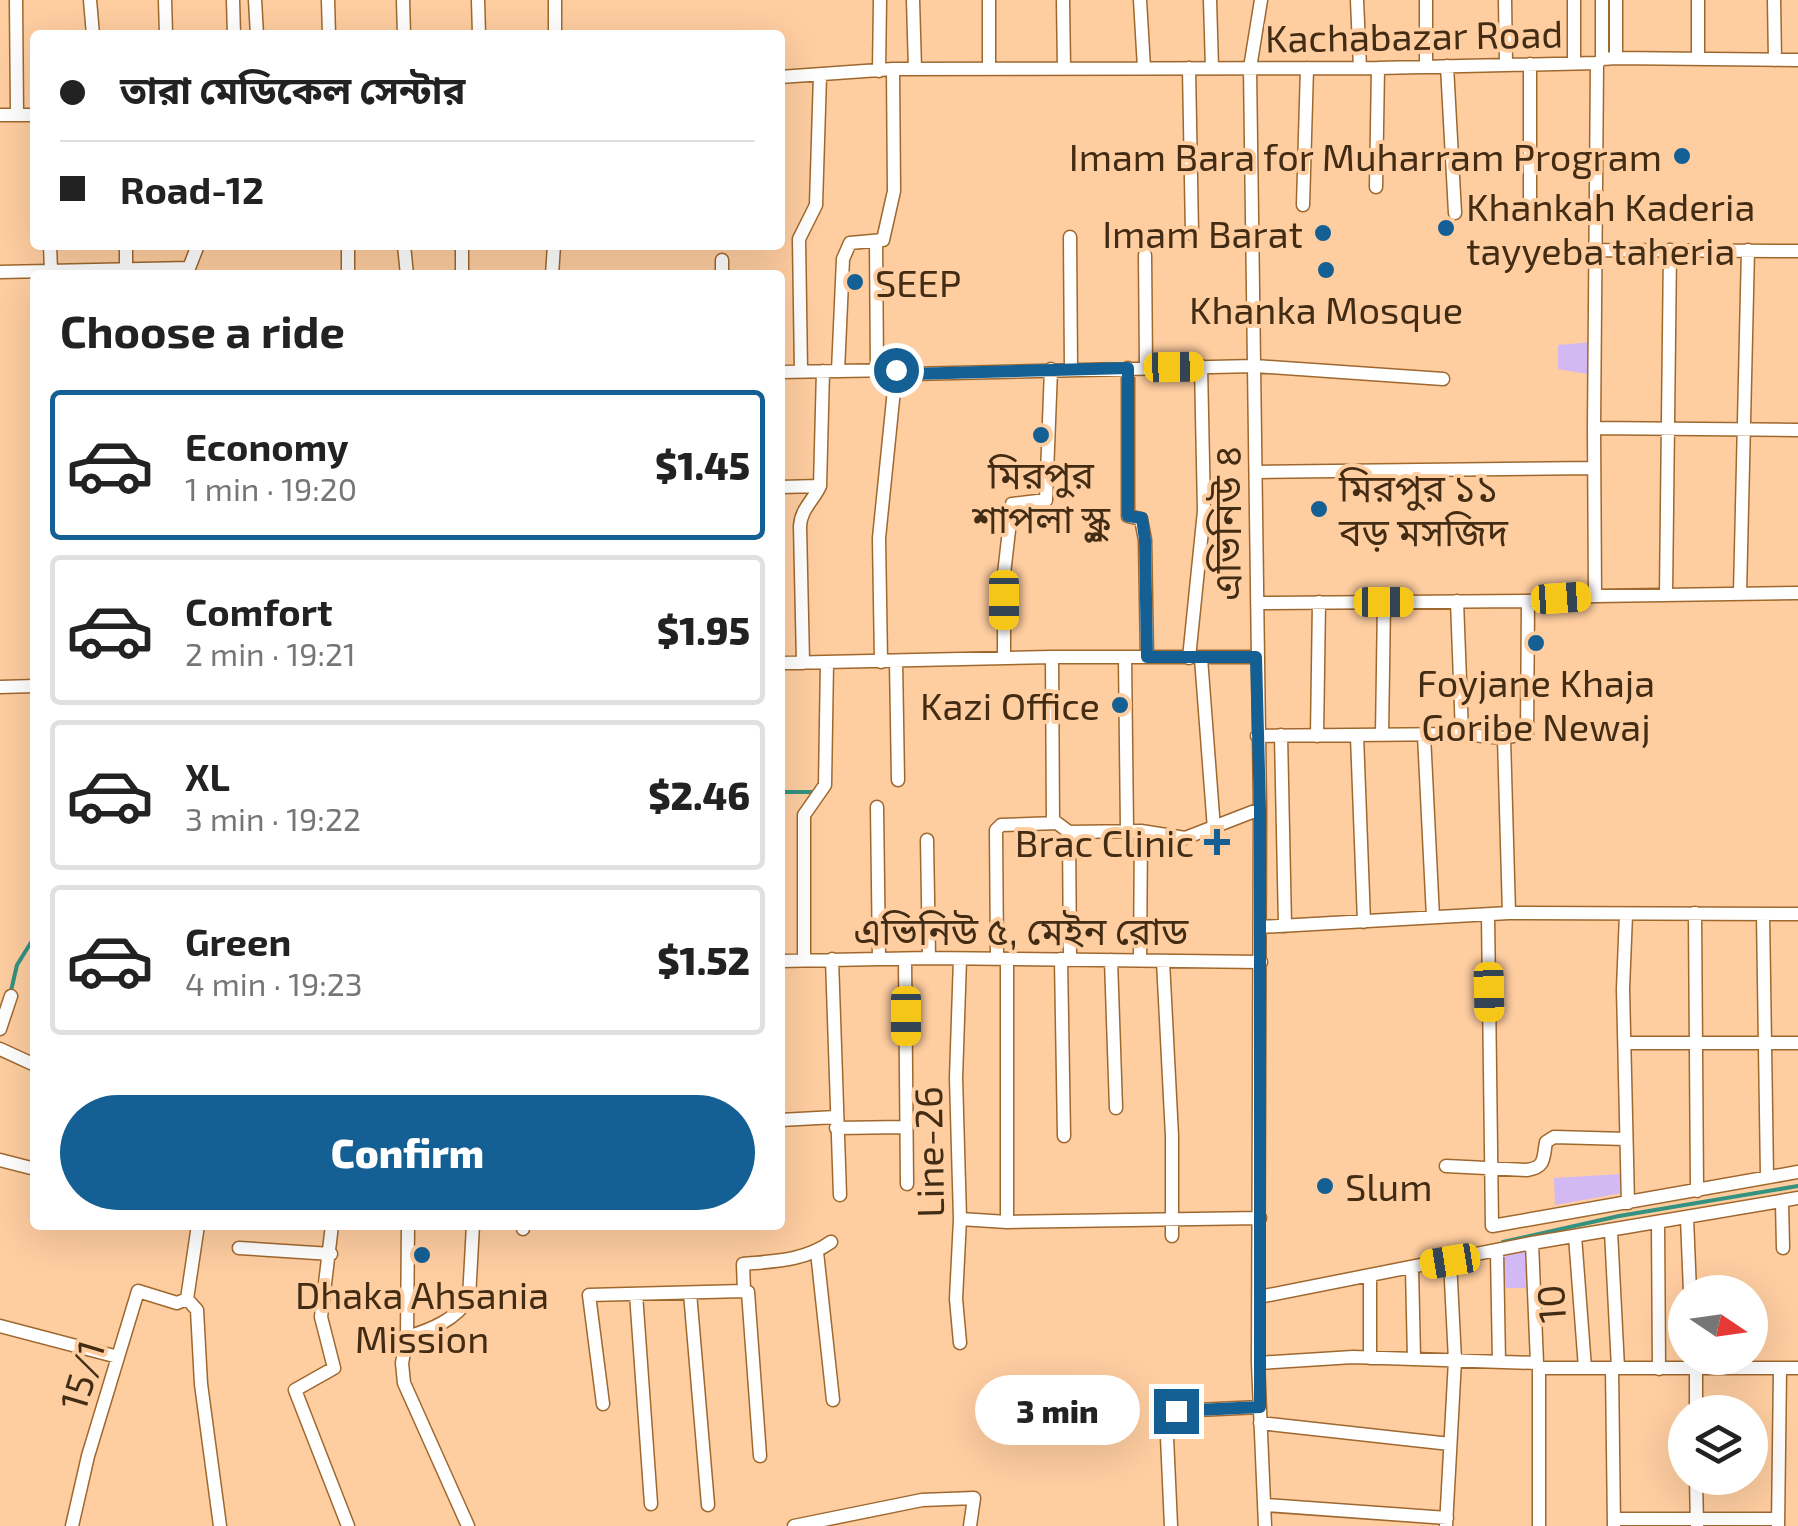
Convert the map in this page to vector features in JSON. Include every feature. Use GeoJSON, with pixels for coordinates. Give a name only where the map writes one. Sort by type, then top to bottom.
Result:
{"type":"FeatureCollection","features":[{"type":"Feature","properties":{"kind":"street"},"geometry":{"type":"LineString","coordinates":[[16,0],[17,115]]}},
{"type":"Feature","properties":{"kind":"street"},"geometry":{"type":"LineString","coordinates":[[90,0],[93,30]]}},
{"type":"Feature","properties":{"kind":"street"},"geometry":{"type":"LineString","coordinates":[[165,0],[166,30]]}},
{"type":"Feature","properties":{"kind":"street"},"geometry":{"type":"LineString","coordinates":[[233,0],[234,30]]}},
{"type":"Feature","properties":{"kind":"street"},"geometry":{"type":"LineString","coordinates":[[255,0],[257,30]]}},
{"type":"Feature","properties":{"kind":"street"},"geometry":{"type":"LineString","coordinates":[[328,0],[329,30]]}},
{"type":"Feature","properties":{"kind":"street"},"geometry":{"type":"LineString","coordinates":[[403,0],[404,30]]}},
{"type":"Feature","properties":{"kind":"street"},"geometry":{"type":"LineString","coordinates":[[478,0],[479,30]]}},
{"type":"Feature","properties":{"kind":"street"},"geometry":{"type":"LineString","coordinates":[[555,30],[556,0]]}},
{"type":"Feature","properties":{"kind":"street"},"geometry":{"type":"LineString","coordinates":[[803,663],[800,526],[804,510],[820,486],[844,258],[850,243],[882,240],[894,191],[880,0]]}},
{"type":"Feature","properties":{"kind":"street"},"geometry":{"type":"LineString","coordinates":[[913,0],[915,69]]}},
{"type":"Feature","properties":{"kind":"street"},"geometry":{"type":"LineString","coordinates":[[989,0],[989,69]]}},
{"type":"Feature","properties":{"kind":"street"},"geometry":{"type":"LineString","coordinates":[[1063,0],[1064,68]]}},
{"type":"Feature","properties":{"kind":"street"},"geometry":{"type":"LineString","coordinates":[[1140,0],[1144,68]]}},
{"type":"Feature","properties":{"kind":"street"},"geometry":{"type":"LineString","coordinates":[[1210,0],[1212,68]]}},
{"type":"Feature","properties":{"kind":"street","name":"এভিনিউ ৪"},"geometry":{"type":"LineString","coordinates":[[1261,0],[1250,68],[1261,962],[1258,1363],[1265,1526]]}},
{"type":"Feature","properties":{"kind":"street"},"geometry":{"type":"LineString","coordinates":[[1357,0],[1360,68]]}},
{"type":"Feature","properties":{"kind":"street"},"geometry":{"type":"LineString","coordinates":[[1426,0],[1426,67]]}},
{"type":"Feature","properties":{"kind":"street"},"geometry":{"type":"LineString","coordinates":[[1505,0],[1506,65]]}},
{"type":"Feature","properties":{"kind":"street"},"geometry":{"type":"LineString","coordinates":[[1574,0],[1574,63]]}},
{"type":"Feature","properties":{"kind":"street"},"geometry":{"type":"LineString","coordinates":[[1594,596],[1597,250],[1605,60],[1602,0]]}},
{"type":"Feature","properties":{"kind":"street"},"geometry":{"type":"LineString","coordinates":[[1605,60],[1616,0]]}},
{"type":"Feature","properties":{"kind":"street"},"geometry":{"type":"LineString","coordinates":[[1698,0],[1698,59]]}},
{"type":"Feature","properties":{"kind":"street"},"geometry":{"type":"LineString","coordinates":[[1774,0],[1775,60]]}},
{"type":"Feature","properties":{"kind":"street","name":"Kachabazar Road"},"geometry":{"type":"LineString","coordinates":[[785,78],[915,69],[1378,68],[1605,60],[1798,60]]}},
{"type":"Feature","properties":{"kind":"street"},"geometry":{"type":"LineString","coordinates":[[1530,64],[1530,203]]}},
{"type":"Feature","properties":{"kind":"street"},"geometry":{"type":"LineString","coordinates":[[1448,66],[1455,212]]}},
{"type":"Feature","properties":{"kind":"street"},"geometry":{"type":"LineString","coordinates":[[1189,68],[1192,234]]}},
{"type":"Feature","properties":{"kind":"street"},"geometry":{"type":"LineString","coordinates":[[1303,206],[1307,68]]}},
{"type":"Feature","properties":{"kind":"street"},"geometry":{"type":"LineString","coordinates":[[1376,186],[1378,68]]}},
{"type":"Feature","properties":{"kind":"street"},"geometry":{"type":"LineString","coordinates":[[801,371],[799,239],[816,205],[820,75]]}},
{"type":"Feature","properties":{"kind":"street"},"geometry":{"type":"LineString","coordinates":[[0,115],[30,116]]}},
{"type":"Feature","properties":{"kind":"street"},"geometry":{"type":"LineString","coordinates":[[1070,237],[1071,368]]}},
{"type":"Feature","properties":{"kind":"street"},"geometry":{"type":"LineString","coordinates":[[876,241],[877,370]]}},
{"type":"Feature","properties":{"kind":"street"},"geometry":{"type":"LineString","coordinates":[[126,250],[126,269]]}},
{"type":"Feature","properties":{"kind":"street"},"geometry":{"type":"LineString","coordinates":[[88,270],[189,268],[196,250]]}},
{"type":"Feature","properties":{"kind":"street"},"geometry":{"type":"LineString","coordinates":[[1597,250],[1798,251]]}},
{"type":"Feature","properties":{"kind":"street"},"geometry":{"type":"LineString","coordinates":[[1666,594],[1670,250]]}},
{"type":"Feature","properties":{"kind":"street"},"geometry":{"type":"LineString","coordinates":[[1740,593],[1748,250]]}},
{"type":"Feature","properties":{"kind":"street"},"geometry":{"type":"LineString","coordinates":[[1145,255],[1146,367]]}},
{"type":"Feature","properties":{"kind":"street"},"geometry":{"type":"LineString","coordinates":[[722,260],[722,270]]}},
{"type":"Feature","properties":{"kind":"street"},"geometry":{"type":"LineString","coordinates":[[0,272],[30,271]]}},
{"type":"Feature","properties":{"kind":"street"},"geometry":{"type":"LineString","coordinates":[[1202,366],[1204,511],[1195,658],[1214,829]]}},
{"type":"Feature","properties":{"kind":"street"},"geometry":{"type":"LineString","coordinates":[[785,372],[896,370],[911,374],[1255,366],[1443,378]]}},
{"type":"Feature","properties":{"kind":"street"},"geometry":{"type":"LineString","coordinates":[[1004,658],[1004,574],[1012,504],[1046,500],[1051,368]]}},
{"type":"Feature","properties":{"kind":"street"},"geometry":{"type":"LineString","coordinates":[[1128,368],[1128,516],[1142,518],[1145,540],[1147,657]]}},
{"type":"Feature","properties":{"kind":"street"},"geometry":{"type":"LineString","coordinates":[[880,662],[879,538],[896,370]]}},
{"type":"Feature","properties":{"kind":"street"},"geometry":{"type":"LineString","coordinates":[[1594,428],[1798,430]]}},
{"type":"Feature","properties":{"kind":"street"},"geometry":{"type":"LineString","coordinates":[[1256,472],[1594,468]]}},
{"type":"Feature","properties":{"kind":"street"},"geometry":{"type":"LineString","coordinates":[[785,487],[820,486]]}},
{"type":"Feature","properties":{"kind":"street"},"geometry":{"type":"LineString","coordinates":[[1257,603],[1798,593]]}},
{"type":"Feature","properties":{"kind":"street"},"geometry":{"type":"LineString","coordinates":[[1258,736],[1462,734],[1504,738],[1526,733],[1528,600]]}},
{"type":"Feature","properties":{"kind":"street"},"geometry":{"type":"LineString","coordinates":[[1458,601],[1462,734]]}},
{"type":"Feature","properties":{"kind":"street"},"geometry":{"type":"LineString","coordinates":[[1317,736],[1318,602]]}},
{"type":"Feature","properties":{"kind":"street"},"geometry":{"type":"LineString","coordinates":[[1382,735],[1384,602]]}},
{"type":"Feature","properties":{"kind":"street"},"geometry":{"type":"LineString","coordinates":[[1125,656],[1140,960]]}},
{"type":"Feature","properties":{"kind":"street"},"geometry":{"type":"LineString","coordinates":[[1052,657],[1053,823]]}},
{"type":"Feature","properties":{"kind":"street"},"geometry":{"type":"LineString","coordinates":[[785,663],[1256,657]]}},
{"type":"Feature","properties":{"kind":"street"},"geometry":{"type":"LineString","coordinates":[[896,661],[898,780]]}},
{"type":"Feature","properties":{"kind":"street"},"geometry":{"type":"LineString","coordinates":[[804,960],[804,815],[826,785],[827,662]]}},
{"type":"Feature","properties":{"kind":"street"},"geometry":{"type":"LineString","coordinates":[[0,688],[30,686]]}},
{"type":"Feature","properties":{"kind":"street"},"geometry":{"type":"LineString","coordinates":[[1424,735],[1433,917]]}},
{"type":"Feature","properties":{"kind":"street"},"geometry":{"type":"LineString","coordinates":[[1280,736],[1285,926]]}},
{"type":"Feature","properties":{"kind":"street"},"geometry":{"type":"LineString","coordinates":[[1357,736],[1364,922]]}},
{"type":"Feature","properties":{"kind":"street"},"geometry":{"type":"LineString","coordinates":[[1504,738],[1509,913]]}},
{"type":"Feature","properties":{"kind":"street"},"geometry":{"type":"LineString","coordinates":[[877,807],[878,959]]}},
{"type":"Feature","properties":{"kind":"street"},"geometry":{"type":"LineString","coordinates":[[1007,1217],[998,826],[1053,823],[1070,832],[1134,831],[1185,838],[1260,809]]}},
{"type":"Feature","properties":{"kind":"street"},"geometry":{"type":"LineString","coordinates":[[1064,1136],[1070,832]]}},
{"type":"Feature","properties":{"kind":"street"},"geometry":{"type":"LineString","coordinates":[[927,840],[929,958]]}},
{"type":"Feature","properties":{"kind":"street"},"geometry":{"type":"LineString","coordinates":[[1260,927],[1509,913],[1798,914]]}},
{"type":"Feature","properties":{"kind":"street"},"geometry":{"type":"LineString","coordinates":[[1696,913],[1696,1191]]}},
{"type":"Feature","properties":{"kind":"street"},"geometry":{"type":"LineString","coordinates":[[1488,914],[1492,1226],[1798,1172]]}},
{"type":"Feature","properties":{"kind":"street"},"geometry":{"type":"LineString","coordinates":[[1626,914],[1628,1203]]}},
{"type":"Feature","properties":{"kind":"street"},"geometry":{"type":"LineString","coordinates":[[1763,914],[1767,1177]]}},
{"type":"Feature","properties":{"kind":"street","name":"এভিনিউ ৫, মেইন রোড"},"geometry":{"type":"LineString","coordinates":[[785,961],[929,958],[1261,962]]}},
{"type":"Feature","properties":{"kind":"street"},"geometry":{"type":"LineString","coordinates":[[905,959],[907,1184]]}},
{"type":"Feature","properties":{"kind":"street","name":"Line-26"},"geometry":{"type":"LineString","coordinates":[[960,959],[956,1078],[960,1219],[956,1299],[960,1343]]}},
{"type":"Feature","properties":{"kind":"street"},"geometry":{"type":"LineString","coordinates":[[832,960],[840,1195]]}},
{"type":"Feature","properties":{"kind":"street"},"geometry":{"type":"LineString","coordinates":[[1111,960],[1116,1108]]}},
{"type":"Feature","properties":{"kind":"street"},"geometry":{"type":"LineString","coordinates":[[1163,961],[1172,1136],[1172,1236]]}},
{"type":"Feature","properties":{"kind":"street"},"geometry":{"type":"LineString","coordinates":[[0,1029],[11,996]]}},
{"type":"Feature","properties":{"kind":"street"},"geometry":{"type":"LineString","coordinates":[[1625,1043],[1798,1043]]}},
{"type":"Feature","properties":{"kind":"street"},"geometry":{"type":"LineString","coordinates":[[0,1049],[30,1062]]}},
{"type":"Feature","properties":{"kind":"street"},"geometry":{"type":"LineString","coordinates":[[785,1120],[906,1126]]}},
{"type":"Feature","properties":{"kind":"street"},"geometry":{"type":"LineString","coordinates":[[1446,1166],[1527,1170],[1543,1164],[1546,1142],[1554,1137],[1626,1139]]}},
{"type":"Feature","properties":{"kind":"street"},"geometry":{"type":"LineString","coordinates":[[0,1160],[30,1168]]}},
{"type":"Feature","properties":{"kind":"street"},"geometry":{"type":"LineString","coordinates":[[1259,1297],[1532,1243],[1798,1198]]}},
{"type":"Feature","properties":{"kind":"street"},"geometry":{"type":"LineString","coordinates":[[1782,1201],[1782,1248],[1798,1248]]}},
{"type":"Feature","properties":{"kind":"street"},"geometry":{"type":"LineString","coordinates":[[960,1219],[1007,1222],[1172,1216],[1260,1218]]}},
{"type":"Feature","properties":{"kind":"street"},"geometry":{"type":"LineString","coordinates":[[1687,1218],[1689,1275]]}},
{"type":"Feature","properties":{"kind":"street"},"geometry":{"type":"LineString","coordinates":[[1658,1224],[1659,1369]]}},
{"type":"Feature","properties":{"kind":"street"},"geometry":{"type":"LineString","coordinates":[[197,1230],[187,1299],[197,1310],[200,1384],[220,1526]]}},
{"type":"Feature","properties":{"kind":"street"},"geometry":{"type":"LineString","coordinates":[[332,1230],[321,1317],[334,1368],[295,1390],[348,1526]]}},
{"type":"Feature","properties":{"kind":"street"},"geometry":{"type":"LineString","coordinates":[[408,1230],[404,1383],[468,1526]]}},
{"type":"Feature","properties":{"kind":"street"},"geometry":{"type":"LineString","coordinates":[[1611,1230],[1614,1523],[1778,1522],[1780,1369]]}},
{"type":"Feature","properties":{"kind":"street"},"geometry":{"type":"LineString","coordinates":[[407,1337],[452,1318],[469,1298],[473,1231]]}},
{"type":"Feature","properties":{"kind":"street","name":"10"},"geometry":{"type":"LineString","coordinates":[[1575,1236],[1585,1368]]}},
{"type":"Feature","properties":{"kind":"street"},"geometry":{"type":"LineString","coordinates":[[744,1292],[743,1264],[796,1260],[831,1242]]}},
{"type":"Feature","properties":{"kind":"street"},"geometry":{"type":"LineString","coordinates":[[1532,1243],[1539,1526]]}},
{"type":"Feature","properties":{"kind":"street"},"geometry":{"type":"LineString","coordinates":[[239,1248],[331,1252]]}},
{"type":"Feature","properties":{"kind":"street"},"geometry":{"type":"LineString","coordinates":[[817,1252],[833,1400]]}},
{"type":"Feature","properties":{"kind":"street"},"geometry":{"type":"LineString","coordinates":[[1497,1252],[1499,1362]]}},
{"type":"Feature","properties":{"kind":"street"},"geometry":{"type":"LineString","coordinates":[[1265,1506],[1446,1522],[1456,1360],[1450,1261]]}},
{"type":"Feature","properties":{"kind":"street"},"geometry":{"type":"LineString","coordinates":[[1412,1268],[1414,1358]]}},
{"type":"Feature","properties":{"kind":"street"},"geometry":{"type":"LineString","coordinates":[[1370,1275],[1370,1358]]}},
{"type":"Feature","properties":{"kind":"street","name":"15/1"},"geometry":{"type":"LineString","coordinates":[[72,1526],[88,1456],[138,1292],[177,1303],[187,1299]]}},
{"type":"Feature","properties":{"kind":"street"},"geometry":{"type":"LineString","coordinates":[[603,1404],[589,1295],[748,1292],[760,1456]]}},
{"type":"Feature","properties":{"kind":"street"},"geometry":{"type":"LineString","coordinates":[[636,1294],[651,1504]]}},
{"type":"Feature","properties":{"kind":"street"},"geometry":{"type":"LineString","coordinates":[[690,1294],[708,1505]]}},
{"type":"Feature","properties":{"kind":"street"},"geometry":{"type":"LineString","coordinates":[[0,1326],[118,1357]]}},
{"type":"Feature","properties":{"kind":"street"},"geometry":{"type":"LineString","coordinates":[[1258,1363],[1414,1358],[1585,1368],[1668,1367]]}},
{"type":"Feature","properties":{"kind":"street"},"geometry":{"type":"LineString","coordinates":[[1768,1368],[1798,1368]]}},
{"type":"Feature","properties":{"kind":"street"},"geometry":{"type":"LineString","coordinates":[[1171,1526],[1166,1415],[1176,1411],[1260,1407]]}},
{"type":"Feature","properties":{"kind":"street"},"geometry":{"type":"LineString","coordinates":[[1260,1423],[1450,1444]]}},
{"type":"Feature","properties":{"kind":"street"},"geometry":{"type":"LineString","coordinates":[[1696,1495],[1697,1523]]}},
{"type":"Feature","properties":{"kind":"street"},"geometry":{"type":"LineString","coordinates":[[794,1526],[922,1500],[974,1498],[970,1526]]}},
{"type":"Feature","properties":{"kind":"shaded area"},"geometry":{"type":"Polygon","coordinates":[[[1593,342],[1593,375],[1558,369],[1558,345],[1593,342]]]}},
{"type":"Feature","properties":{"kind":"shaded area"},"geometry":{"type":"Polygon","coordinates":[[[1621,1174],[1622,1193],[1555,1205],[1554,1178],[1621,1174]]]}},
{"type":"Feature","properties":{"kind":"shaded area"},"geometry":{"type":"Polygon","coordinates":[[[1528,1247],[1529,1288],[1506,1288],[1502,1255],[1528,1247]]]}},
{"type":"Feature","properties":{"kind":"waterway"},"geometry":{"type":"LineString","coordinates":[[785,792],[815,792]]}},
{"type":"Feature","properties":{"kind":"waterway"},"geometry":{"type":"LineString","coordinates":[[10,995],[17,965],[30,944]]}},
{"type":"Feature","properties":{"kind":"waterway"},"geometry":{"type":"LineString","coordinates":[[1503,1242],[1619,1216],[1798,1186]]}},
{"type":"Feature","properties":{"kind":"place","name":"Imam Bara for Muharram Program"},"geometry":{"type":"Point","coordinates":[1682,156]}},
{"type":"Feature","properties":{"kind":"place","name":"Khankah Kaderia tayyeba taheria"},"geometry":{"type":"Point","coordinates":[1446,228]}},
{"type":"Feature","properties":{"kind":"place","name":"Imam Barat"},"geometry":{"type":"Point","coordinates":[1323,233]}},
{"type":"Feature","properties":{"kind":"place","name":"Khanka Mosque"},"geometry":{"type":"Point","coordinates":[1326,270]}},
{"type":"Feature","properties":{"kind":"place","name":"SEEP"},"geometry":{"type":"Point","coordinates":[855,282]}},
{"type":"Feature","properties":{"kind":"place","name":"মিরপুর শাপলা স্কুল"},"geometry":{"type":"Point","coordinates":[1041,435]}},
{"type":"Feature","properties":{"kind":"place","name":"মিরপুর ১১ বড় মসজিদ"},"geometry":{"type":"Point","coordinates":[1319,509]}},
{"type":"Feature","properties":{"kind":"place","name":"Foyjane Khaja Goribe Newaj"},"geometry":{"type":"Point","coordinates":[1536,643]}},
{"type":"Feature","properties":{"kind":"place","name":"Kazi Office"},"geometry":{"type":"Point","coordinates":[1120,705]}},
{"type":"Feature","properties":{"kind":"place","name":"Brac Clinic"},"geometry":{"type":"Point","coordinates":[1217,842]}},
{"type":"Feature","properties":{"kind":"place","name":"Slum"},"geometry":{"type":"Point","coordinates":[1325,1186]}},
{"type":"Feature","properties":{"kind":"place","name":"Dhaka Ahsania Mission"},"geometry":{"type":"Point","coordinates":[422,1255]}},
{"type":"Feature","properties":{"kind":"route"},"geometry":{"type":"LineString","coordinates":[[896,370],[911,374],[1128,368],[1128,516],[1142,518],[1145,540],[1147,657],[1256,657],[1260,809],[1260,1407],[1176,1411]]}}]}
